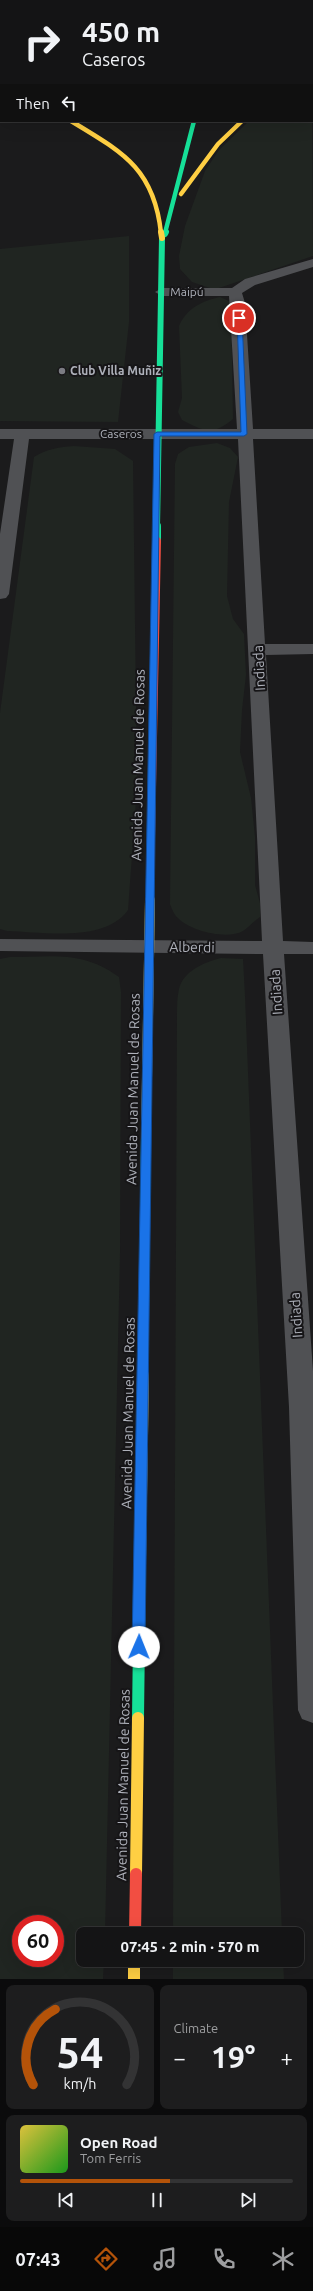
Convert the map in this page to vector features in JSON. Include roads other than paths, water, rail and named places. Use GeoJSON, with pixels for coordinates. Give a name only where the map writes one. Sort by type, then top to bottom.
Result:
{"type":"FeatureCollection","features":[{"type":"Feature","properties":{"kind":"main road","name":"Avenida Juan Manuel de Rosas"},"geometry":{"type":"LineString","coordinates":[[72,122],[116,151],[141,172],[149,183],[158,204],[162,245],[162,292],[157,434],[148,946],[135,1927]]}},
{"type":"Feature","properties":{"kind":"main road","name":"Avenida Juan Manuel de Rosas"},"geometry":{"type":"LineString","coordinates":[[162,245],[175,201],[194,122]]}},
{"type":"Feature","properties":{"kind":"main road"},"geometry":{"type":"LineString","coordinates":[[175,201],[218,144],[241,122]]}},
{"type":"Feature","properties":{"kind":"main road"},"geometry":{"type":"LineString","coordinates":[[134,1967],[134,1979]]}},
{"type":"Feature","properties":{"kind":"street","name":"Maipú"},"geometry":{"type":"LineString","coordinates":[[162,292],[243,287],[276,274],[313,263]]}},
{"type":"Feature","properties":{"kind":"street"},"geometry":{"type":"LineString","coordinates":[[276,274],[313,275]]}},
{"type":"Feature","properties":{"kind":"street","name":"Indiada"},"geometry":{"type":"LineString","coordinates":[[243,287],[238,303],[273,948],[307,1407],[313,1710]]}},
{"type":"Feature","properties":{"kind":"street","name":"Caseros"},"geometry":{"type":"LineString","coordinates":[[0,434],[313,434]]}},
{"type":"Feature","properties":{"kind":"street"},"geometry":{"type":"LineString","coordinates":[[0,594],[22,434]]}},
{"type":"Feature","properties":{"kind":"street"},"geometry":{"type":"LineString","coordinates":[[258,650],[313,650]]}},
{"type":"Feature","properties":{"kind":"street","name":"Alberdi"},"geometry":{"type":"LineString","coordinates":[[0,945],[313,948]]}},
{"type":"Feature","properties":{"kind":"place","name":"Club Villa Muñiz"},"geometry":{"type":"Point","coordinates":[62,371]}}]}
